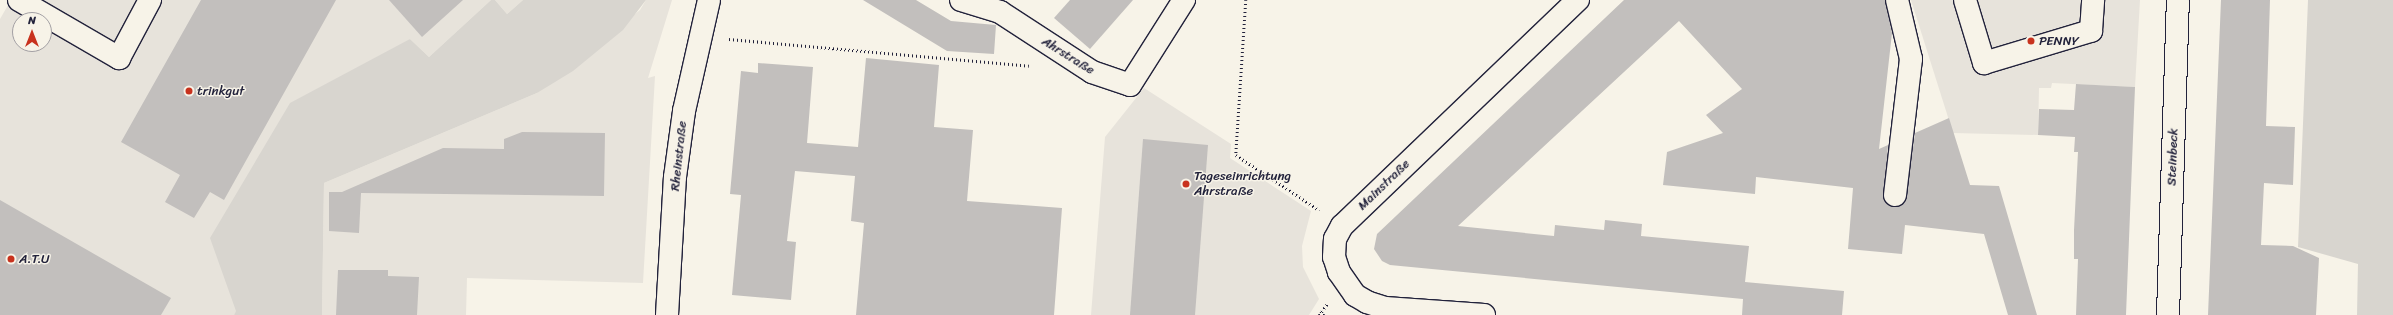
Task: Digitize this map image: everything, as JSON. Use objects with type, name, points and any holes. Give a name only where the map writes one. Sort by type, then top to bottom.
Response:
[{"type":"street","points":[[19,0],[119,58],[150,0]]},
{"type":"street","name":"Rheinstraße","points":[[667,315],[675,176],[684,111],[699,37],[709,0]]},
{"type":"street","name":"Ahrstraße","points":[[961,0],[1000,12],[1092,72],[1130,85],[1184,0]]},
{"type":"street","name":"Mainstraße","points":[[1484,315],[1384,308],[1355,296],[1339,272],[1334,257],[1335,239],[1342,226],[1578,0]]},
{"type":"street","points":[[1895,195],[1911,59],[1897,0]]},
{"type":"street","points":[[1965,0],[1984,63],[2091,31],[2093,0]]},
{"type":"street","name":"Steinbeck","points":[[2168,315],[2178,0]]},
{"type":"path","points":[[1246,0],[1236,155],[1342,226]]},
{"type":"path","points":[[699,37],[1036,68]]},
{"type":"path","points":[[1321,311],[1324,315]]},
{"type":"shaded area","points":[[11,0],[491,0],[429,57],[410,39],[234,315],[0,315],[0,19]]},
{"type":"shaded area","points":[[491,0],[495,0],[507,14],[523,0],[646,0],[623,30],[573,71],[537,93],[324,183],[322,315],[234,315],[236,311],[210,238],[290,103],[410,39],[429,57]]},
{"type":"shaded area","points":[[495,0],[523,0],[507,14]]},
{"type":"shaded area","points":[[646,0],[672,0],[648,78],[655,76],[643,283],[467,278],[466,315],[322,315],[324,183],[537,93],[640,10]]},
{"type":"shaded area","name":"PENNY","points":[[1911,0],[2140,0],[2135,87],[2052,83],[2051,88],[2039,88],[2038,135],[1953,133]]},
{"type":"shaded area","points":[[2308,0],[2393,0],[2393,315],[2357,315],[2358,264],[2298,247]]},
{"type":"shaded area","name":"Tageseinrichtung Ahrstraße","points":[[1144,88],[1231,144],[1230,158],[1311,211],[1302,246],[1303,267],[1319,299],[1309,315],[1091,315],[1105,137]]},
{"type":"building","points":[[201,0],[336,0],[224,200],[210,192],[194,218],[165,202],[180,175],[121,142]]},
{"type":"building","points":[[389,0],[463,0],[422,37]]},
{"type":"building","points":[[863,0],[916,0],[951,21],[996,25],[994,54],[947,51]]},
{"type":"building","points":[[1070,0],[1133,0],[1090,49],[1054,18]]},
{"type":"building","points":[[1624,0],[1885,0],[1892,33],[1879,149],[1888,145],[1884,200],[1893,207],[1905,203],[1915,133],[1949,118],[1970,185],[1999,186],[2037,315],[2008,315],[1984,234],[1905,225],[1902,254],[1848,249],[1853,188],[1756,177],[1755,194],[1663,185],[1667,152],[1723,133],[1706,115],[1742,89],[1679,21],[1458,226],[1554,236],[1555,225],[1604,230],[1605,220],[1642,224],[1641,236],[1749,246],[1745,282],[1844,291],[1842,315],[1742,315],[1743,299],[1390,265],[1382,261],[1374,249],[1377,234]]},
{"type":"building","points":[[2221,0],[2270,0],[2266,126],[2295,127],[2293,185],[2264,183],[2261,245],[2293,246],[2319,258],[2316,315],[2208,315]]},
{"type":"building","points":[[866,58],[939,65],[934,127],[973,130],[967,201],[1062,208],[1054,315],[856,315],[864,223],[851,221],[855,176],[795,171],[787,241],[796,242],[791,300],[732,295],[741,195],[730,194],[741,71],[758,73],[758,63],[813,67],[807,143],[858,147]]},
{"type":"building","points":[[2076,84],[2135,87],[2126,315],[2076,315],[2078,259],[2074,259],[2074,230],[2078,152],[2074,152],[2075,137],[2038,135],[2039,109],[2074,110]]},
{"type":"building","points":[[522,132],[605,133],[604,196],[361,193],[359,233],[329,231],[329,192],[342,192],[443,148],[504,149],[504,139]]},
{"type":"building","points":[[1143,139],[1208,145],[1195,315],[1130,315]]},
{"type":"building","points":[[0,200],[171,298],[161,315],[0,315]]},
{"type":"building","points":[[338,270],[388,270],[388,276],[419,277],[417,315],[336,315]]},
{"type":"place","name":"PENNY","points":[[2031,41]]},
{"type":"place","name":"trinkgut","points":[[189,91]]},
{"type":"place","name":"Tageseinrichtung Ahrstraße","points":[[1186,184]]},
{"type":"place","name":"A.T.U","points":[[11,259]]}]
